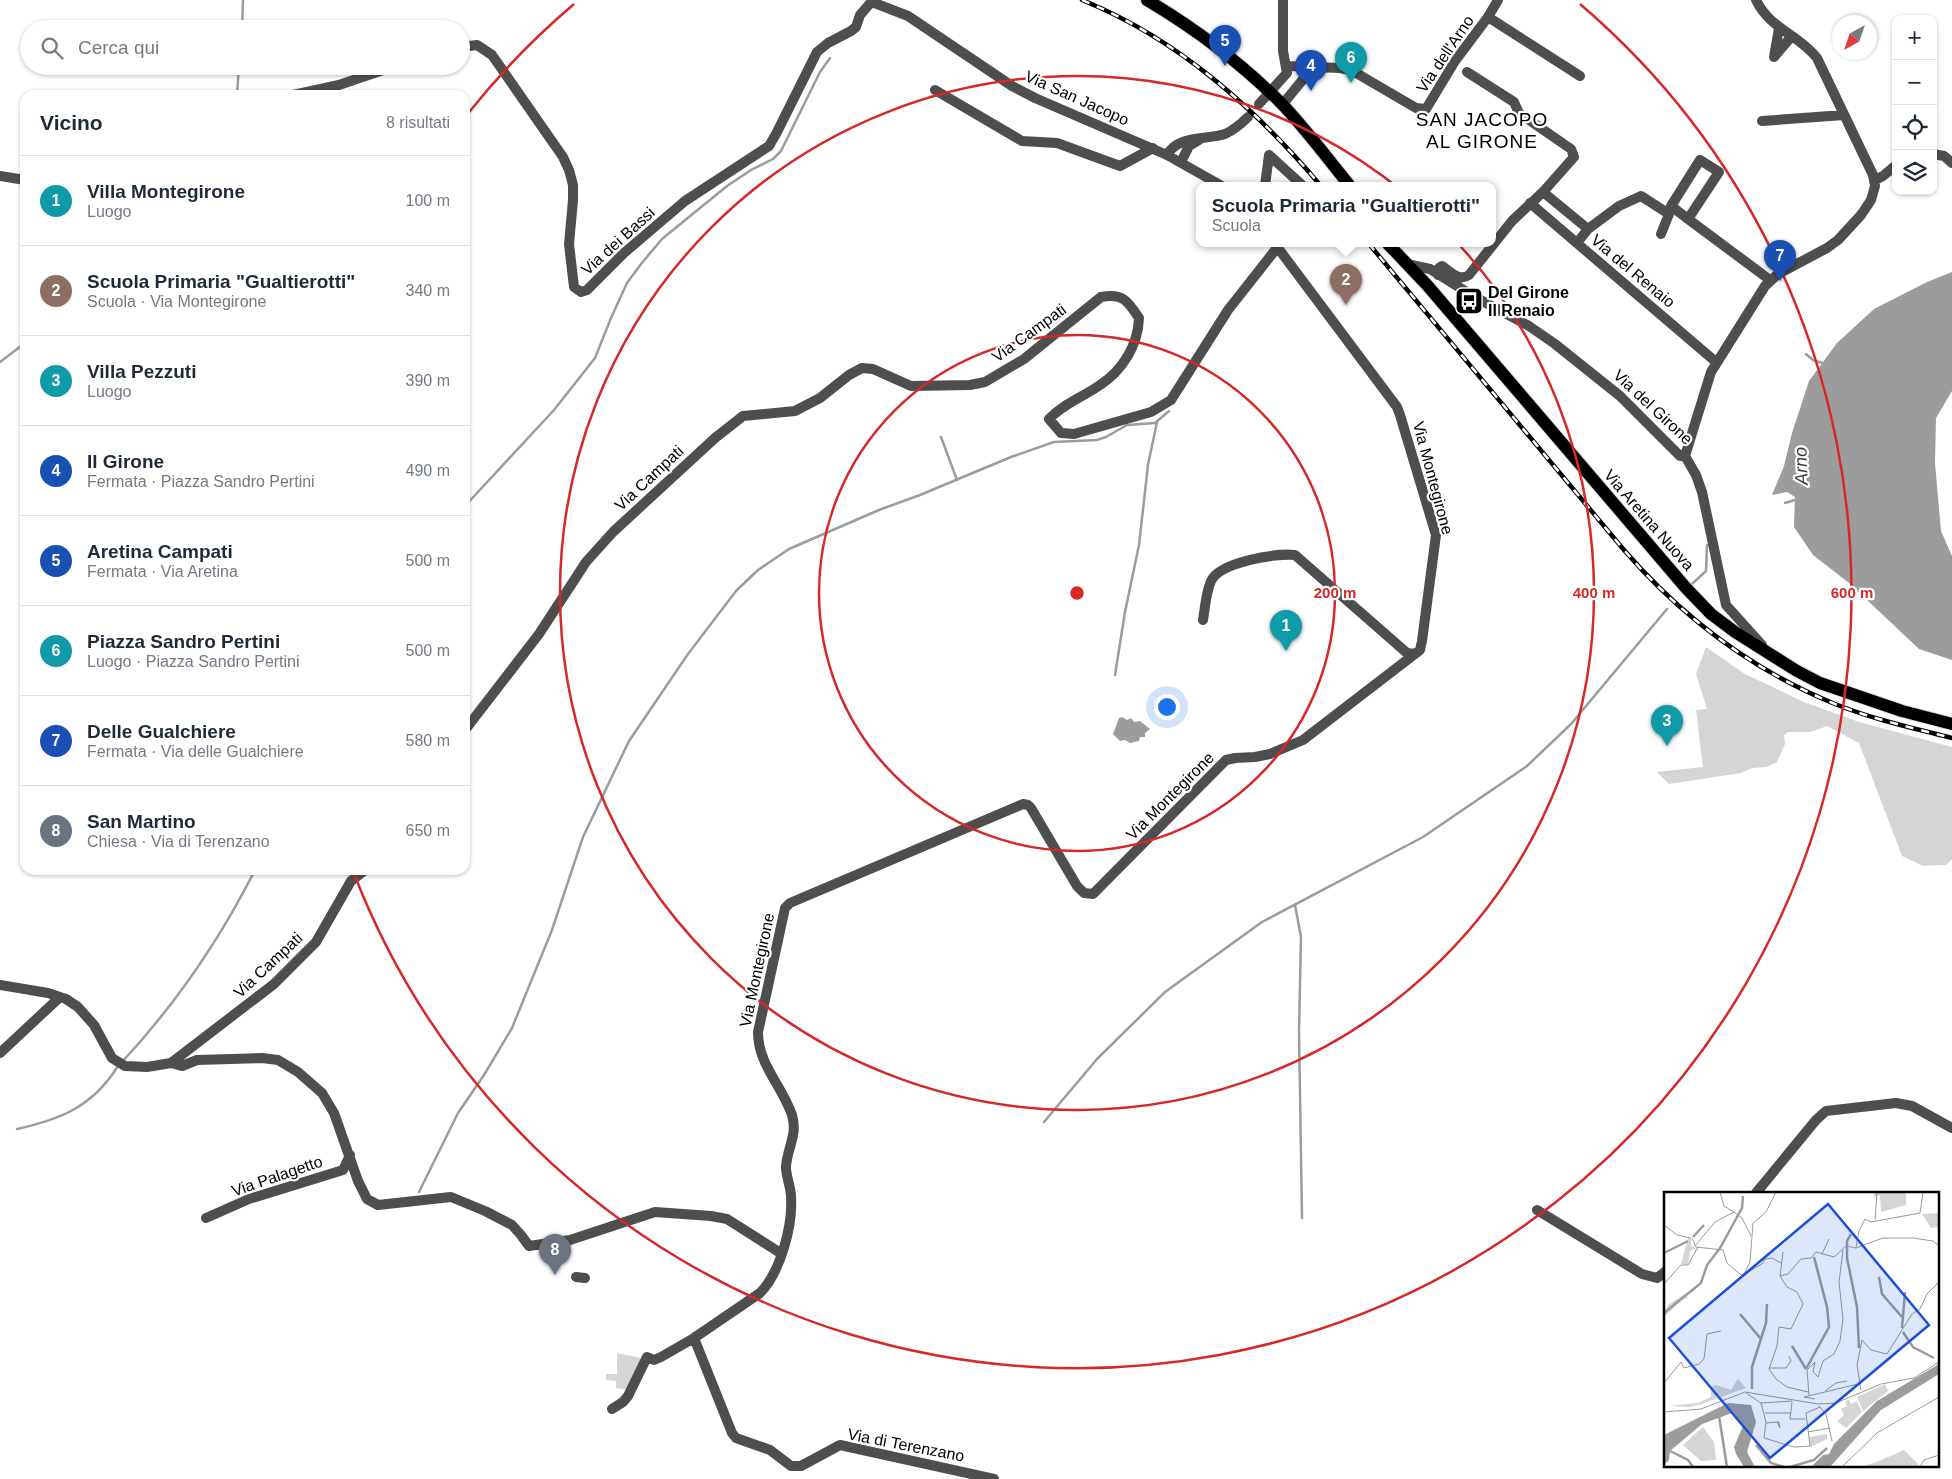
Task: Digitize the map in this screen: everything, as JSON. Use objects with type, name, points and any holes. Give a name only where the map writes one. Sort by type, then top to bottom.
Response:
[{"type":"main road","points":[[1147,0],[1224,52],[1270,93],[1347,182]]},
{"type":"main road","name":"Via Aretina Nuova","points":[[1391,247],[1427,286],[1686,588],[1717,618],[1773,656],[1820,683],[1902,711],[1952,724]]},
{"type":"street","points":[[1259,104],[1286,75],[1283,0]]},
{"type":"street","name":"Via dell'Arno","points":[[1314,66],[1351,70],[1416,108],[1426,109],[1455,61],[1488,17],[1498,0]]},
{"type":"street","points":[[1685,456],[1698,417],[1706,384],[1716,362],[1770,280],[1836,242],[1864,210],[1874,192],[1875,180],[1817,58],[1810,50],[1764,15],[1756,0]]},
{"type":"street","name":"Via dei Bassi","points":[[470,46],[477,45],[492,55],[563,157],[573,185],[574,200],[569,244],[574,287],[581,292],[587,290],[624,253],[685,201],[769,146],[817,52],[828,43],[856,27],[860,15],[872,1]]},
{"type":"street","name":"Via San Jacopo","points":[[872,1],[908,16],[1012,86],[1035,98],[1166,154],[1215,182]]},
{"type":"street","name":"Via dell'Arno","points":[[1488,17],[1580,76]]},
{"type":"street","points":[[1779,28],[1774,57],[1791,37]]},
{"type":"street","points":[[1282,105],[1314,66],[1285,61]]},
{"type":"street","points":[[1467,72],[1514,102],[1519,113],[1571,149],[1574,157],[1543,192],[1512,221],[1496,240]]},
{"type":"street","points":[[316,90],[339,85],[368,75]]},
{"type":"street","points":[[935,90],[1022,141],[1057,143],[1120,166],[1153,148]]},
{"type":"street","points":[[1762,121],[1844,115]]},
{"type":"street","points":[[1166,154],[1178,143],[1230,132],[1248,117]]},
{"type":"street","points":[[1181,162],[1189,146],[1200,139]]},
{"type":"street","points":[[1266,182],[1269,155],[1299,182]]},
{"type":"street","points":[[1937,155],[1944,156],[1952,162]]},
{"type":"street","points":[[1688,219],[1719,172],[1700,160],[1671,206],[1688,219],[1770,280]]},
{"type":"street","points":[[1875,180],[1892,169]]},
{"type":"street","points":[[0,176],[20,179]]},
{"type":"street","points":[[1543,192],[1588,229]]},
{"type":"street","points":[[1577,243],[1588,229],[1619,206],[1641,196],[1670,214],[1661,234]]},
{"type":"street","name":"Via del Renaio","points":[[1530,203],[1716,362]]},
{"type":"street","name":"Via Campati","points":[[470,724],[539,634],[586,562],[613,532],[715,438],[742,416],[795,411],[820,398],[849,375],[862,368],[873,369],[911,386],[985,382],[1024,359],[1101,298],[1114,295],[1123,298],[1139,318],[1135,340],[1126,360],[1101,385],[1063,407],[1049,420],[1061,433],[1074,434],[1151,412],[1171,400],[1228,310],[1278,247]]},
{"type":"street","name":"Via Montegirone","points":[[782,1254],[792,1197],[786,1168],[795,1129],[788,1106],[762,1058],[758,1046],[758,1032],[782,913],[790,903],[1023,804],[1028,804],[1031,808],[1077,886],[1084,893],[1093,894],[1226,760],[1270,754],[1303,740],[1420,650],[1436,535],[1400,415],[1397,407],[1280,247]]},
{"type":"street","points":[[1427,286],[1438,275],[1439,268],[1442,266],[1460,278],[1466,277],[1491,247]]},
{"type":"street","name":"Via del Girone","points":[[1407,264],[1424,267],[1529,326],[1614,390],[1666,444],[1680,456],[1685,456],[1696,475],[1702,492],[1726,605],[1773,656]]},
{"type":"street","points":[[1203,620],[1211,580],[1217,573],[1266,556],[1295,555],[1407,653],[1415,654]]},
{"type":"street","name":"Via Campati","points":[[171,1064],[274,984],[316,942],[351,881],[358,875]]},
{"type":"street","points":[[0,985],[48,993],[78,1007],[94,1025],[112,1058],[125,1066],[147,1067],[171,1064],[182,1066],[197,1060],[262,1058],[278,1060],[298,1072],[322,1093],[334,1113],[350,1154],[356,1177],[367,1199],[378,1205],[450,1197],[485,1211],[526,1233]]},
{"type":"street","points":[[0,1053],[60,997]]},
{"type":"street","points":[[1757,1192],[1816,1120],[1826,1111],[1896,1103],[1912,1106],[1952,1128]]},
{"type":"street","name":"Via Palagetto","points":[[206,1218],[250,1199],[342,1170],[350,1154]]},
{"type":"street","points":[[342,1170],[356,1177]]},
{"type":"street","points":[[1538,1210],[1642,1274],[1657,1278],[1664,1273]]},
{"type":"street","points":[[512,1225],[529,1246],[570,1240],[655,1212],[712,1216],[727,1220],[782,1254],[768,1285],[760,1293],[694,1338],[654,1360],[647,1358],[628,1396],[623,1402],[612,1409]]},
{"type":"street","name":"Via di Terenzano","points":[[694,1338],[732,1433],[736,1438],[770,1450],[791,1466],[801,1466],[840,1446],[994,1479]]},
{"type":"shaded area","points":[[1706,647],[1745,674],[1804,702],[1859,722],[1952,747],[1952,859],[1946,865],[1923,866],[1902,856],[1859,743],[1827,726],[1811,732],[1788,732],[1784,735],[1785,744],[1777,762],[1767,767],[1752,768],[1741,773],[1669,784],[1657,772],[1703,767],[1696,710],[1707,709],[1696,674]]},
{"type":"shaded area","points":[[617,1353],[641,1358],[627,1390],[616,1388],[616,1381],[606,1380],[606,1374],[617,1374]]},
{"type":"water","name":"Arno","points":[[1952,272],[1952,391],[1936,418],[1935,463],[1941,531],[1952,556],[1952,660],[1919,649],[1849,583],[1813,555],[1794,527],[1795,497],[1787,492],[1772,495],[1784,466],[1792,433],[1809,381],[1837,343],[1874,309],[1927,282]]},
{"type":"water","points":[[1122,717],[1127,720],[1131,718],[1134,722],[1140,721],[1150,729],[1145,733],[1145,737],[1140,737],[1139,741],[1130,743],[1125,740],[1120,741],[1113,734],[1119,718]]},
{"type":"waterway","points":[[242,20],[243,0]]},
{"type":"waterway","points":[[470,501],[554,410],[595,358],[627,283],[662,239],[727,186],[751,170],[773,159],[781,151],[820,72],[830,58]]},
{"type":"waterway","points":[[237,90],[238,75]]},
{"type":"waterway","points":[[0,362],[20,347]]},
{"type":"waterway","points":[[1806,354],[1813,360],[1825,364]]},
{"type":"waterway","points":[[419,1192],[458,1113],[484,1075],[512,1028],[552,930],[583,837],[629,741],[688,654],[736,591],[758,570],[789,549],[879,510],[1011,457],[1054,442],[1097,440],[1127,425],[1155,423],[1169,411]]},
{"type":"waterway","points":[[1115,675],[1125,612],[1139,545],[1148,465],[1157,422]]},
{"type":"waterway","points":[[941,437],[957,480]]},
{"type":"waterway","points":[[1785,503],[1798,499]]},
{"type":"waterway","points":[[1692,584],[1706,571],[1707,545]]},
{"type":"waterway","points":[[1044,1122],[1097,1059],[1165,992],[1262,922],[1423,837],[1527,766],[1571,724],[1667,609]]},
{"type":"waterway","points":[[122,1062],[160,1018],[195,971],[227,921],[252,875]]},
{"type":"waterway","points":[[1295,905],[1301,937],[1299,1031],[1302,1218]]},
{"type":"waterway","points":[[17,1129],[48,1121],[75,1109],[98,1091],[118,1066]]},
{"type":"railway","points":[[1082,0],[1117,16],[1151,35],[1213,78],[1242,103],[1296,157],[1318,182]]},
{"type":"railway","points":[[1372,247],[1624,550],[1670,598],[1694,619],[1747,658],[1804,690],[1863,714],[1952,738]]},
{"type":"place","name":"Aretina Campati","points":[[1225,66]]},
{"type":"place","name":"Piazza Sandro Pertini","points":[[1351,83]]},
{"type":"place","name":"Il Girone","points":[[1311,91]]},
{"type":"place","name":"Delle Gualchiere","points":[[1780,281]]},
{"type":"place","name":"Del Girone Il Renaio","points":[[1469,301]]},
{"type":"place","name":"Scuola Primaria \"Gualtierotti\"","points":[[1346,305]]},
{"type":"place","name":"Villa Montegirone","points":[[1286,651]]},
{"type":"place","name":"Villa Pezzuti","points":[[1667,746]]},
{"type":"place","name":"San Martino","points":[[555,1275]]},
{"type":"district","name":"SAN JACOPO AL GIRONE","points":[[1482,130]]}]
